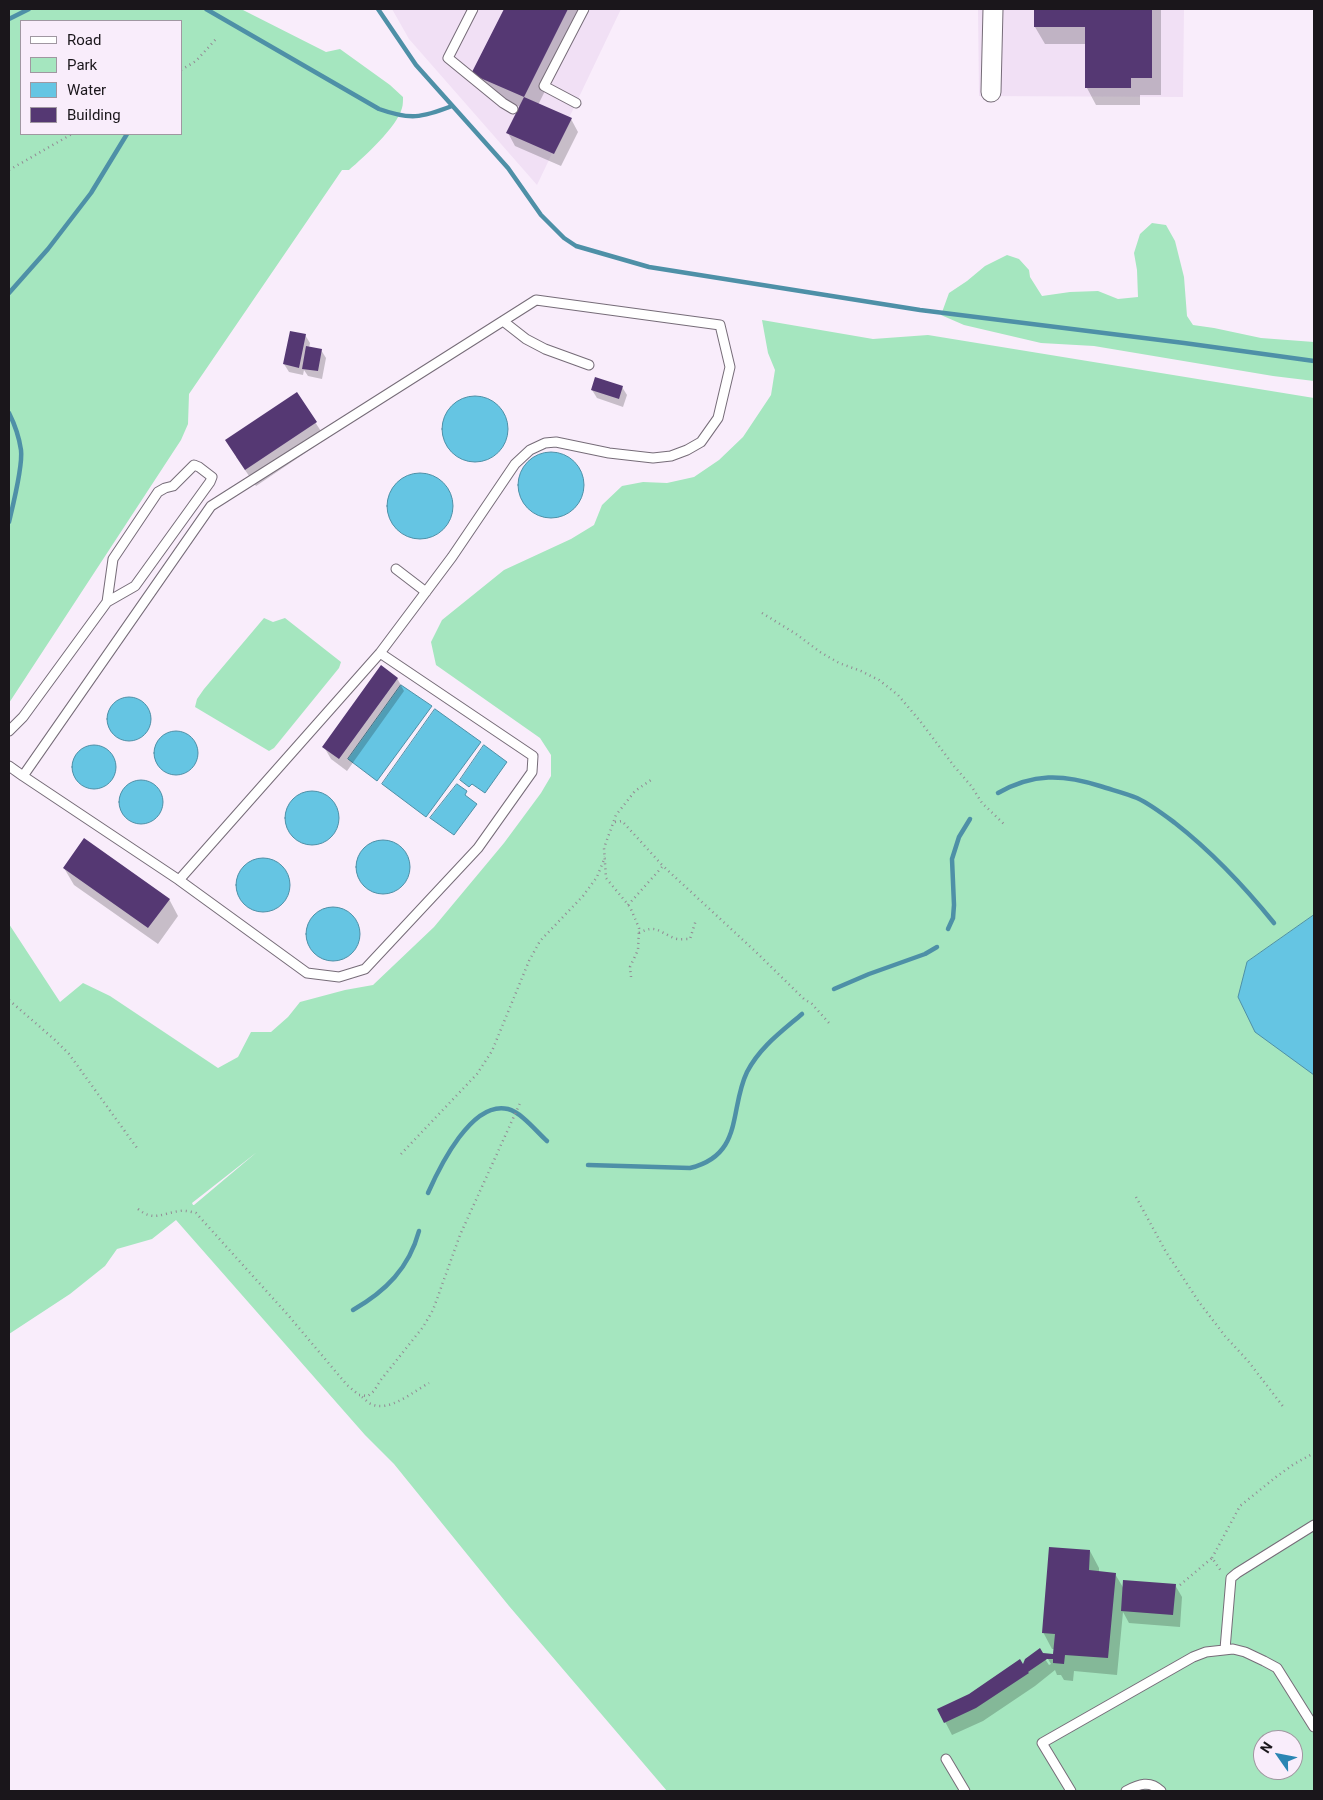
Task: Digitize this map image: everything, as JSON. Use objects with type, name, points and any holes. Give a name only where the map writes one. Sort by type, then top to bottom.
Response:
[{"type":"street","points":[[991,92],[993,9]]},
{"type":"lane","points":[[473,9],[448,58],[513,109]]},
{"type":"lane","points":[[576,103],[544,86],[584,9]]},
{"type":"lane","points":[[23,776],[211,506],[536,300],[720,325],[730,367],[718,418],[701,442],[687,450],[670,456],[653,458],[632,457],[556,442],[544,443],[530,450],[515,464],[452,557],[380,653],[179,880]]},
{"type":"lane","points":[[503,321],[526,339],[545,349],[590,365]]},
{"type":"lane","points":[[9,731],[24,717],[107,602],[135,586],[212,477],[194,465],[173,486],[158,492],[113,559],[107,602]]},
{"type":"lane","points":[[396,569],[426,592]]},
{"type":"lane","points":[[9,766],[179,880],[307,973],[339,978],[365,969],[478,848],[532,772],[533,756],[380,653]]},
{"type":"lane","points":[[1225,1649],[1231,1578],[1314,1525]]},
{"type":"lane","points":[[1071,1791],[1042,1744],[1193,1656],[1206,1652],[1234,1649],[1245,1652],[1277,1668],[1314,1727]]},
{"type":"lane","points":[[946,1758],[965,1791]]},
{"type":"lane","points":[[1126,1791],[1146,1783],[1155,1786],[1161,1791]]},
{"type":"path","points":[[182,69],[196,61],[216,39]]},
{"type":"path","points":[[9,170],[70,135]]},
{"type":"path","points":[[762,613],[796,634],[820,652],[839,663],[879,680],[898,695],[972,787],[982,803],[1005,825]]},
{"type":"path","points":[[631,977],[630,967],[638,950],[639,928],[628,905],[606,878],[604,848],[616,815],[635,791],[651,780]]},
{"type":"path","points":[[614,822],[622,821],[663,866],[743,939],[804,999],[812,1004],[829,1023]]},
{"type":"path","points":[[401,1154],[477,1074],[485,1063],[492,1052],[529,961],[540,941],[583,896],[597,877],[605,857]]},
{"type":"path","points":[[628,905],[663,866]]},
{"type":"path","points":[[639,933],[648,928],[662,930],[675,939],[690,939],[696,920]]},
{"type":"path","points":[[9,1000],[69,1054],[138,1148]]},
{"type":"path","points":[[358,1395],[368,1396],[374,1391],[423,1327],[433,1310],[460,1235],[521,1101]]},
{"type":"path","points":[[1136,1197],[1166,1252],[1199,1302],[1225,1336],[1248,1361],[1284,1409]]},
{"type":"path","points":[[138,1208],[153,1217],[183,1210],[196,1213],[348,1385],[372,1405],[394,1405],[429,1383]]},
{"type":"path","points":[[1180,1585],[1212,1558],[1240,1506],[1276,1477],[1314,1453]]},
{"type":"path","points":[[1212,1558],[1231,1584]]},
{"type":"shaded area","points":[[392,9],[621,9],[537,185],[409,39]]},
{"type":"shaded area","points":[[978,9],[1184,9],[1183,97],[979,96]]},
{"type":"green space","points":[[9,9],[241,9],[326,52],[340,49],[390,85],[403,97],[399,116],[394,124],[363,158],[349,170],[342,170],[189,394],[188,424],[181,440],[9,703]]},
{"type":"green space","points":[[1152,223],[1166,225],[1175,241],[1184,277],[1187,316],[1193,325],[1261,338],[1314,342],[1314,381],[1273,376],[1094,346],[1041,343],[964,325],[941,315],[949,293],[985,266],[1007,255],[1019,259],[1029,270],[1030,277],[1042,296],[1098,291],[1118,299],[1138,297],[1134,253],[1140,234]]},
{"type":"green space","points":[[762,320],[873,339],[928,335],[1314,398],[1314,1791],[667,1791],[509,1606],[394,1464],[365,1435],[176,1220],[152,1239],[117,1249],[105,1266],[70,1294],[9,1334],[9,924],[60,1002],[83,983],[110,996],[218,1068],[238,1057],[251,1032],[271,1032],[288,1017],[300,1002],[373,985],[434,927],[504,843],[541,793],[551,776],[551,755],[540,738],[436,665],[431,642],[442,620],[504,570],[571,539],[594,525],[602,505],[622,486],[643,482],[667,483],[694,477],[719,460],[743,437],[771,395],[775,370],[768,353]],"holes":[[[257,1152],[194,1205],[192,1203]]]},
{"type":"green space","points":[[264,618],[273,622],[285,618],[341,662],[339,668],[274,748],[269,751],[195,707],[197,699],[204,689]]},
{"type":"water","points":[[475,396],[488,399],[498,406],[505,416],[508,429],[505,442],[498,452],[488,459],[475,462],[462,459],[452,452],[445,442],[442,429],[445,416],[452,406],[462,399]]},
{"type":"water","points":[[551,452],[564,455],[574,462],[581,472],[584,485],[581,498],[574,508],[564,515],[551,518],[538,515],[528,508],[521,498],[518,485],[521,472],[528,462],[538,455]]},
{"type":"water","points":[[420,473],[433,476],[443,483],[450,493],[453,506],[450,519],[443,529],[433,536],[420,539],[407,536],[397,529],[390,519],[387,506],[390,493],[397,483],[407,476]]},
{"type":"water","points":[[401,685],[432,706],[377,781],[348,759]]},
{"type":"water","points":[[133,697],[145,703],[150,710],[150,728],[145,735],[138,740],[125,741],[113,735],[108,728],[107,715],[113,703],[120,698]]},
{"type":"water","points":[[435,709],[481,742],[426,817],[382,784]]},
{"type":"water","points":[[180,731],[192,737],[197,744],[197,762],[192,769],[185,774],[172,775],[160,769],[155,762],[154,749],[160,737],[167,732]]},
{"type":"water","points":[[98,745],[110,751],[115,758],[115,776],[110,783],[103,788],[90,789],[78,783],[73,776],[72,763],[78,751],[85,746]]},
{"type":"water","points":[[484,745],[507,762],[485,793],[472,784],[469,787],[460,780]]},
{"type":"water","points":[[145,780],[157,786],[162,794],[162,810],[157,818],[149,823],[137,824],[125,818],[120,810],[119,798],[125,786],[133,781]]},
{"type":"water","points":[[457,784],[467,791],[465,795],[477,804],[454,835],[430,818]]},
{"type":"water","points":[[307,791],[317,791],[327,795],[335,803],[339,818],[335,833],[327,841],[317,845],[307,845],[297,841],[289,833],[285,823],[285,813],[289,803],[297,795]]},
{"type":"water","points":[[378,840],[388,840],[398,844],[406,852],[410,867],[406,882],[398,890],[388,894],[378,894],[368,890],[360,882],[356,872],[356,862],[360,852],[368,844]]},
{"type":"water","points":[[258,858],[268,858],[278,862],[286,870],[290,885],[286,900],[278,908],[268,912],[258,912],[248,908],[240,900],[236,890],[236,880],[240,870],[248,862]]},
{"type":"water","points":[[328,907],[338,907],[348,911],[356,919],[360,934],[356,949],[348,957],[338,961],[328,961],[318,957],[310,949],[306,939],[306,929],[310,919],[318,911]]},
{"type":"water","points":[[1314,915],[1314,1075],[1255,1032],[1238,997],[1247,962]]},
{"type":"building","points":[[504,9],[568,9],[524,97],[471,74]]},
{"type":"building","points":[[1034,9],[1152,9],[1152,78],[1131,78],[1131,88],[1085,88],[1085,27],[1034,27]]},
{"type":"building","points":[[524,97],[572,118],[554,154],[506,133]]},
{"type":"building","points":[[290,331],[306,334],[299,368],[283,364]]},
{"type":"building","points":[[306,346],[322,349],[318,371],[302,369]]},
{"type":"building","points":[[595,377],[623,386],[619,399],[591,390]]},
{"type":"building","points":[[297,392],[317,422],[245,470],[225,440]]},
{"type":"building","points":[[381,665],[398,678],[339,759],[322,747]]},
{"type":"building","points":[[84,838],[170,899],[148,928],[63,868]]},
{"type":"building","points":[[1049,1547],[1090,1550],[1089,1570],[1116,1573],[1108,1658],[1065,1655],[1064,1664],[1053,1663],[1053,1659],[1047,1659],[976,1708],[944,1723],[937,1709],[969,1694],[1020,1659],[1023,1664],[1025,1659],[1040,1648],[1043,1653],[1053,1654],[1055,1634],[1042,1633]]},
{"type":"building","points":[[1123,1580],[1176,1584],[1173,1615],[1121,1611]]},
{"type":"waterway","points":[[9,19],[29,9]]},
{"type":"waterway","points":[[206,9],[379,109],[399,115],[416,116],[452,106]]},
{"type":"waterway","points":[[378,9],[416,65],[508,168],[541,215],[564,238],[576,246],[649,267],[920,310],[1314,361]]},
{"type":"waterway","points":[[9,293],[48,249],[91,193],[126,135]]},
{"type":"waterway","points":[[9,413],[18,435],[21,450],[21,466],[9,522]]},
{"type":"waterway","points":[[998,793],[1011,786],[1036,779],[1061,778],[1086,782],[1137,798],[1152,806],[1189,834],[1239,883],[1274,923]]},
{"type":"waterway","points":[[948,929],[953,918],[954,905],[952,859],[959,837],[970,819]]},
{"type":"waterway","points":[[834,989],[925,954],[937,947]]},
{"type":"waterway","points":[[588,1165],[690,1168],[707,1162],[719,1153],[727,1142],[742,1086],[752,1063],[772,1040],[802,1014]]},
{"type":"waterway","points":[[428,1193],[459,1137],[482,1115],[495,1109],[508,1109],[518,1114],[547,1141]]},
{"type":"waterway","points":[[353,1310],[376,1295],[395,1277],[409,1256],[419,1231]]}]
